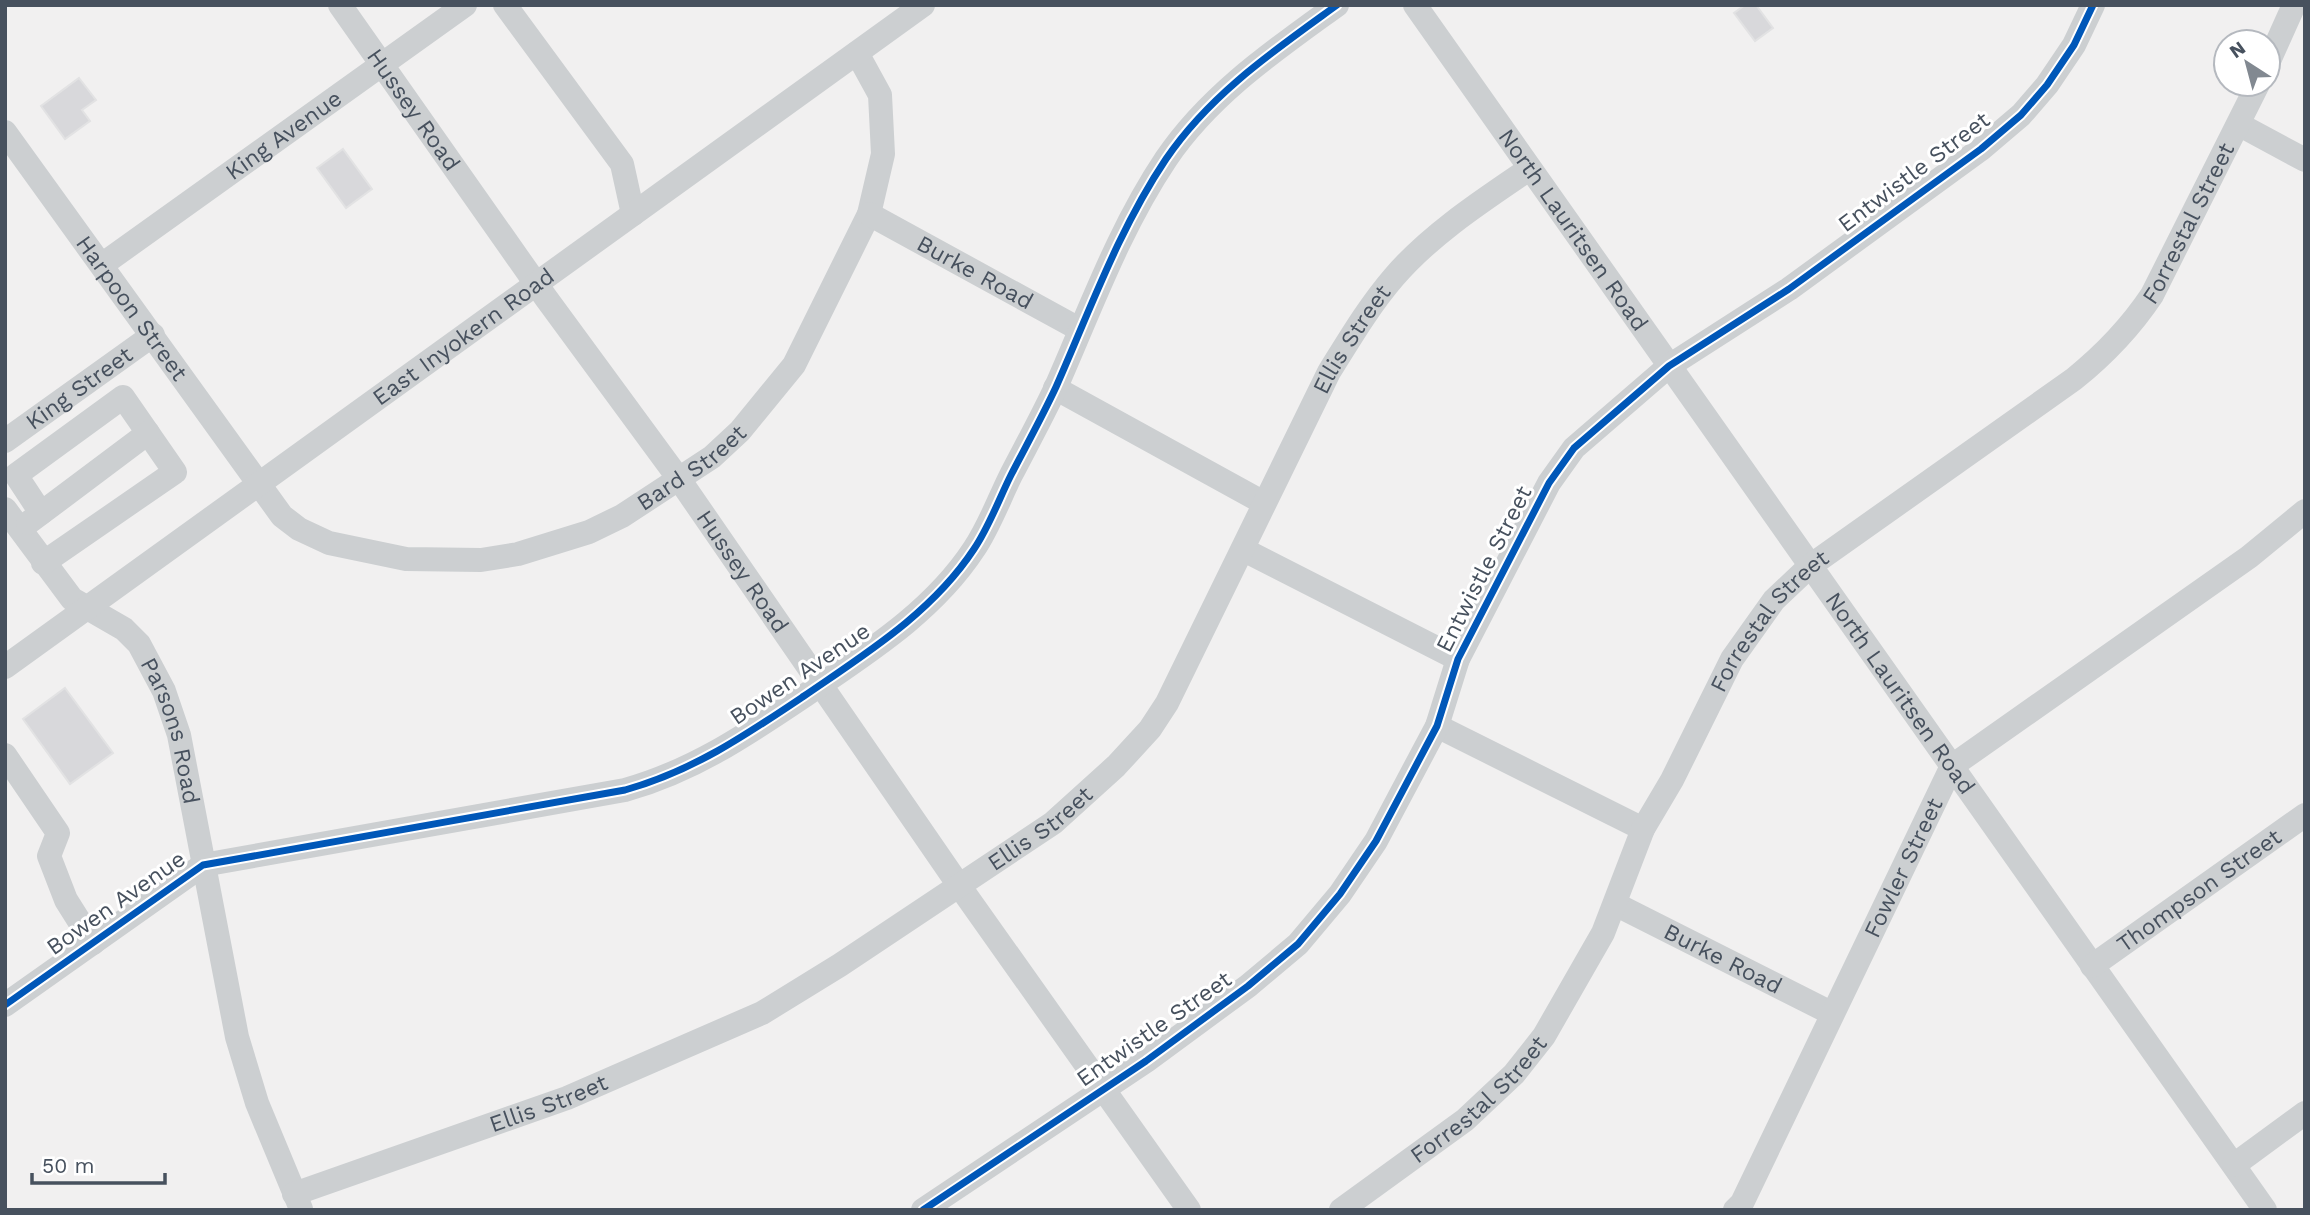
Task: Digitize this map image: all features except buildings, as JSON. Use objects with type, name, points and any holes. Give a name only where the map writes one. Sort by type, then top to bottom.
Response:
[{"type":"street","name":"Hussey Road","points":[[340,5],[680,479],[958,884],[1189,1210]]},
{"type":"street","name":"King Avenue","points":[[103,264],[465,5]]},
{"type":"street","points":[[505,5],[622,164],[633,214]]},
{"type":"street","name":"East Inyokern Road","points":[[5,667],[923,5]]},
{"type":"street","name":"Bowen Avenue","points":[[5,1005],[203,865],[625,790],[662,779],[701,762],[742,738],[883,642],[915,615],[974,548],[1055,388],[1079,329],[1133,214],[1167,158],[1195,122],[1245,73],[1338,5]]},
{"type":"street","name":"North Lauritsen Road","points":[[1415,5],[2265,1210]]},
{"type":"street","name":"Entwistle Street","points":[[923,1210],[1103,1090],[1248,986],[1298,944],[1340,894],[1376,841],[1437,726],[1458,659],[1549,483],[1574,448],[1669,366],[1788,289],[1982,149],[2021,115],[2047,85],[2074,44],[2093,5]]},
{"type":"street","points":[[2282,32],[2294,5]]},
{"type":"street","name":"Bard Street","points":[[259,482],[282,516],[299,529],[328,543],[406,559],[443,561],[518,554],[554,545],[622,516],[712,457],[740,431],[793,365],[869,214],[883,154],[880,95],[857,53]]},
{"type":"street","name":"Forrestal Street","points":[[1341,1210],[1465,1120],[1514,1074],[1544,1036],[1603,933],[1643,829],[1672,780],[1732,659],[1774,600],[1810,566],[2102,356],[2137,318],[2152,295],[2252,98]]},
{"type":"street","points":[[2240,125],[2305,160]]},
{"type":"street","name":"Harpoon Street","points":[[5,132],[259,482]]},
{"type":"street","name":"Ellis Street","points":[[298,1202],[567,1098],[762,1013],[840,965],[1053,823],[1116,766],[1150,729],[1167,703],[1329,372],[1361,321],[1394,277],[1477,205],[1529,169]]},
{"type":"street","name":"Burke Road","points":[[869,214],[1079,329]]},
{"type":"street","name":"King Street","points":[[5,441],[153,335]]},
{"type":"street","points":[[1055,388],[1264,503]]},
{"type":"street","points":[[41,513],[16,475],[123,397],[176,472],[43,563]]},
{"type":"street","points":[[20,530],[148,433]]},
{"type":"street","name":"Parsons Road","points":[[5,509],[61,588],[87,609],[124,629],[139,644],[164,691],[179,735],[237,1037],[257,1103],[298,1202]]},
{"type":"street","name":"Fowler Street","points":[[1742,1208],[1831,1013],[1952,766],[2249,557],[2305,511]]},
{"type":"street","points":[[1244,550],[1458,659]]},
{"type":"street","points":[[1437,726],[1643,829]]},
{"type":"street","points":[[5,755],[58,833],[50,856],[66,900],[93,943]]},
{"type":"street","name":"Thompson Street","points":[[2092,966],[2305,815]]},
{"type":"street","name":"Burke Road","points":[[1615,904],[1831,1013]]},
{"type":"street","points":[[2234,1165],[2305,1113]]},
{"type":"cycle path","points":[[5,1005],[203,865],[625,790],[650,782],[674,773],[740,738],[874,648],[918,613],[938,593],[957,572],[979,540],[1056,387],[1093,299],[1134,213],[1166,159],[1203,114],[1245,74],[1337,5]]},
{"type":"cycle path","points":[[923,1210],[1146,1061],[1248,986],[1298,944],[1340,894],[1376,841],[1437,726],[1458,659],[1549,483],[1574,448],[1669,366],[1789,289],[1981,149],[2021,115],[2047,85],[2074,45],[2093,5]]}]
